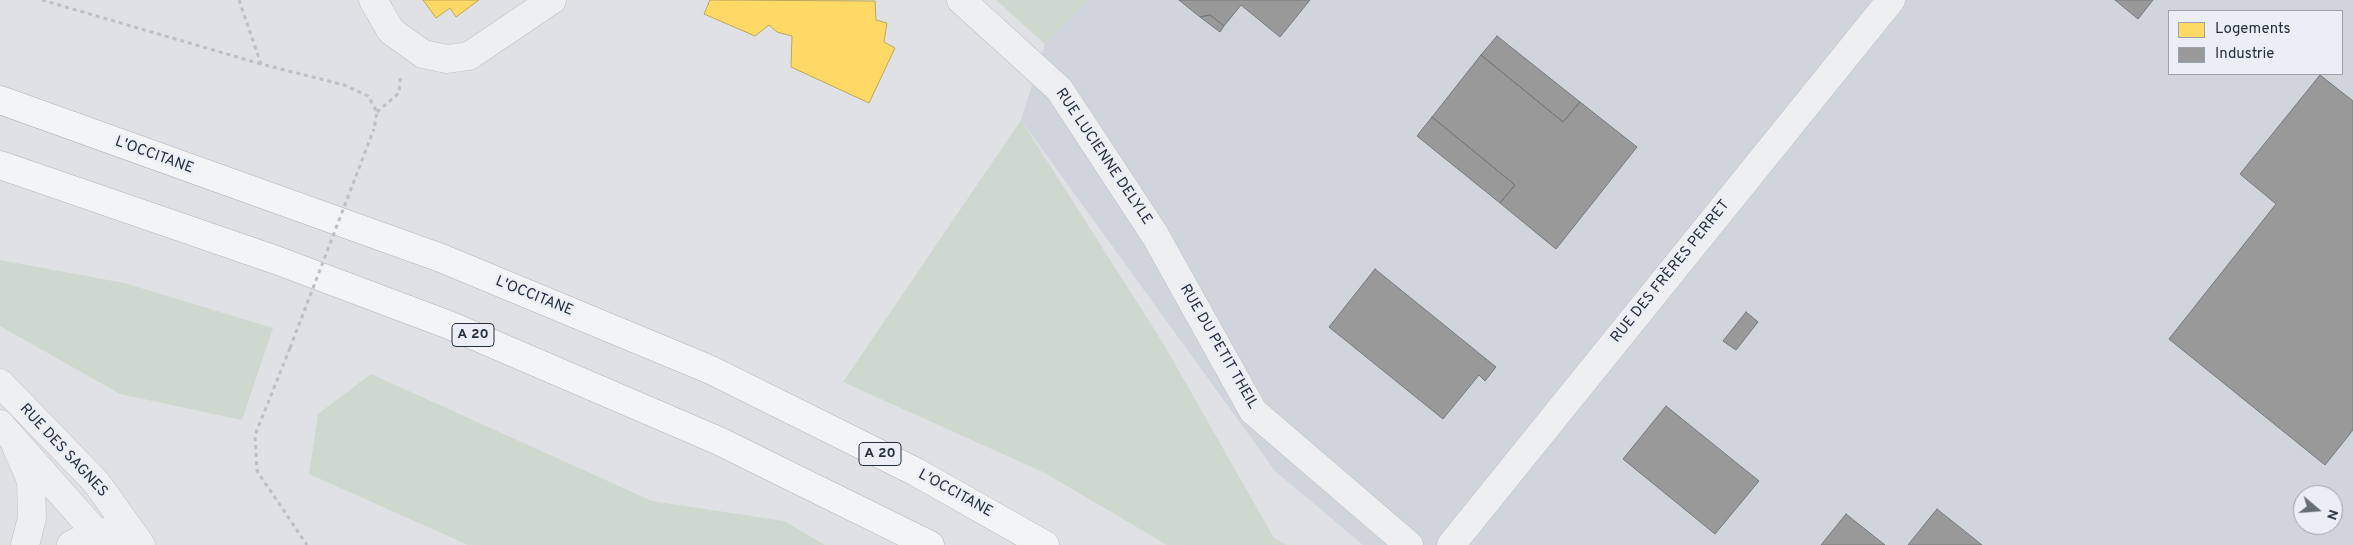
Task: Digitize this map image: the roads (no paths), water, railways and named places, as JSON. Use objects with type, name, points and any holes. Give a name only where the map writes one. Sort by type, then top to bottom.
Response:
[{"type":"highway","name":"L'OCCITANE","points":[[0,100],[441,258],[712,370],[916,472],[1045,545]]},
{"type":"highway","name":"A 20","points":[[0,165],[276,260],[449,325],[720,441],[930,545]]},
{"type":"street","points":[[373,0],[391,31],[423,54],[447,59],[469,56],[552,0]]},
{"type":"street","name":"RUE LUCIENNE DELYLE","points":[[961,0],[1059,90],[1155,235]]},
{"type":"street","name":"RUE DES FRÈRES PERRET","points":[[1451,545],[1891,0]]},
{"type":"street","name":"RUE DU PETIT THEIL","points":[[1155,235],[1253,411],[1409,545]]},
{"type":"street","name":"RUE DES SAGNES","points":[[0,384],[96,482],[134,541]]},
{"type":"street","points":[[6,430],[31,480],[32,518],[25,545]]},
{"type":"street","name":"RUE DES SAGNES","points":[[6,430],[101,538]]},
{"type":"street","points":[[71,545],[101,538],[134,541]]}]
